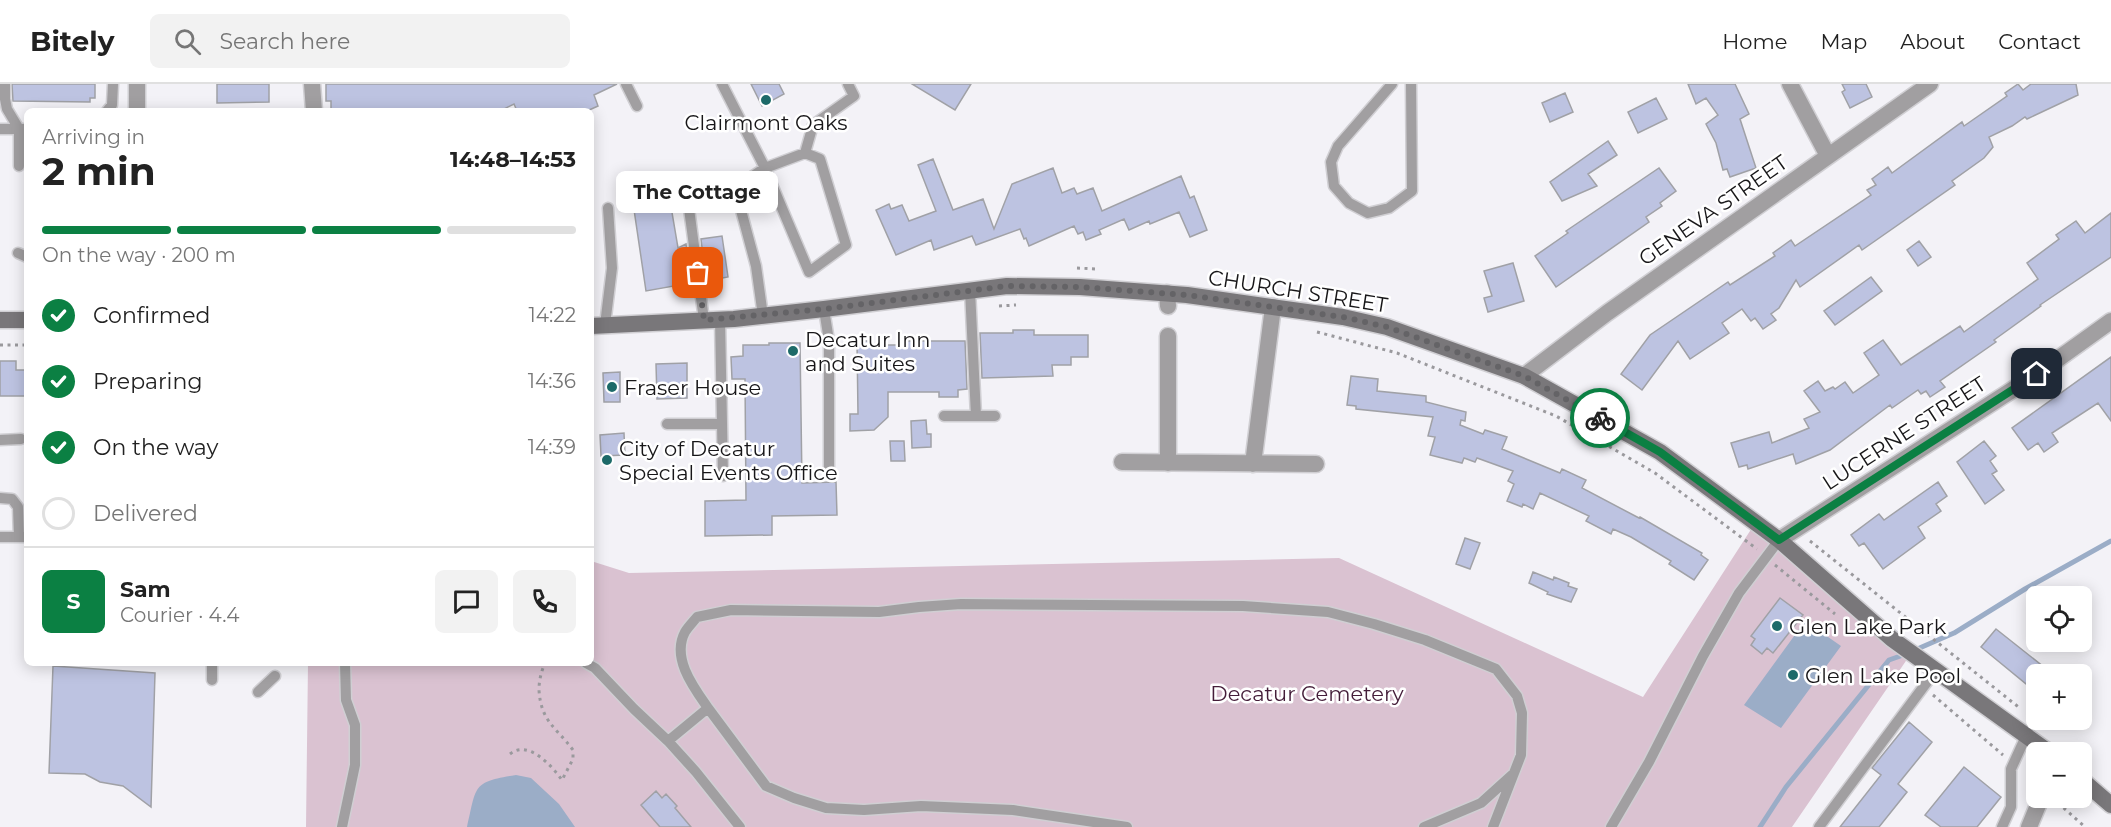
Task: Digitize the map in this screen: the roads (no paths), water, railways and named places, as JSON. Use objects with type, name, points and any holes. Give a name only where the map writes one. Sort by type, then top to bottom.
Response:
[{"type":"main road","name":"CHURCH STREET","points":[[598,325],[763,316],[1007,286],[1071,286],[1167,299],[1273,307],[1343,317],[1387,327],[1524,376],[1660,452],[1779,540],[1892,639],[2026,736],[2043,742]]},
{"type":"main road","points":[[0,320],[24,320]]},
{"type":"main road","points":[[2092,789],[2111,805]]},
{"type":"street","points":[[137,84],[137,108]]},
{"type":"street","points":[[312,84],[314,108]]},
{"type":"street","points":[[1790,84],[1828,156]]},
{"type":"street","name":"GENEVA STREET","points":[[1524,376],[1607,313],[1930,84]]},
{"type":"street","points":[[1253,464],[1273,307]]},
{"type":"street","name":"LUCERNE STREET","points":[[1779,540],[2037,374],[2111,321]]},
{"type":"street","points":[[1167,336],[1168,463]]},
{"type":"street","points":[[1122,462],[1316,464]]},
{"type":"street","points":[[2030,827],[2038,808]]},
{"type":"lane","points":[[5,84],[7,109],[23,129],[19,166]]},
{"type":"lane","points":[[110,108],[112,105],[113,84]]},
{"type":"lane","points":[[626,84],[637,106]]},
{"type":"lane","points":[[722,84],[765,168],[809,272],[846,245],[820,159],[805,153],[765,168],[735,188],[756,266],[763,316]]},
{"type":"lane","points":[[805,153],[813,125],[854,96],[848,84]]},
{"type":"lane","points":[[1392,84],[1338,146],[1331,162],[1334,186],[1349,203],[1368,213],[1389,208],[1412,191],[1411,84]]},
{"type":"lane","points":[[0,129],[23,129]]},
{"type":"lane","points":[[685,179],[712,320],[722,424],[723,476]]},
{"type":"lane","points":[[598,325],[612,268],[608,208]]},
{"type":"lane","points":[[970,290],[976,416]]},
{"type":"lane","points":[[824,309],[829,341],[829,467]]},
{"type":"lane","points":[[944,417],[995,416]]},
{"type":"lane","points":[[666,424],[722,424]]},
{"type":"lane","points":[[0,440],[21,439]]},
{"type":"lane","points":[[0,498],[12,499],[18,507],[23,537],[0,537]]},
{"type":"lane","points":[[1611,827],[1649,762],[1739,593],[1779,540]]},
{"type":"lane","points":[[1127,827],[1013,810],[921,806],[864,810],[826,808],[766,786],[690,683],[681,650],[684,633],[697,617],[731,610],[879,612],[961,604],[1243,606],[1328,612],[1425,640],[1496,669],[1517,696],[1522,713],[1521,756],[1493,827]]},
{"type":"lane","points":[[212,666],[212,680]]},
{"type":"lane","points":[[342,827],[355,765],[355,725],[346,699],[345,666]]},
{"type":"lane","points":[[591,666],[668,741],[740,827]]},
{"type":"lane","points":[[1819,827],[1936,670]]},
{"type":"lane","points":[[258,692],[275,676]]},
{"type":"lane","points":[[668,741],[708,708]]},
{"type":"lane","points":[[2002,827],[2012,807],[2011,770],[2026,736]]},
{"type":"lane","points":[[1424,827],[1481,803],[1515,773]]},
{"type":"water","name":"Glen Lake Pool","points":[[1805,621],[1841,646],[1781,728],[1744,705]]},
{"type":"water","points":[[516,775],[531,778],[559,804],[575,827],[467,827],[478,788],[491,780]]},
{"type":"waterway","points":[[1915,650],[1954,633],[2025,589],[2111,541]]},
{"type":"waterway","points":[[1760,827],[1786,787],[1889,660],[1906,654]]},
{"type":"place","name":"Clairmont Oaks","points":[[766,100]]},
{"type":"place","name":"The Cottage","points":[[698,273]]},
{"type":"place","name":"Decatur Inn and Suites","points":[[793,351]]},
{"type":"place","name":"Fraser House","points":[[612,387]]},
{"type":"place","name":"City of Decatur Special Events Office","points":[[607,460]]},
{"type":"place","name":"Glen Lake Park","points":[[1777,626]]},
{"type":"place","name":"Glen Lake Pool","points":[[1793,675]]},
{"type":"park label","name":"Decatur Cemetery","points":[[1307,693]]}]
